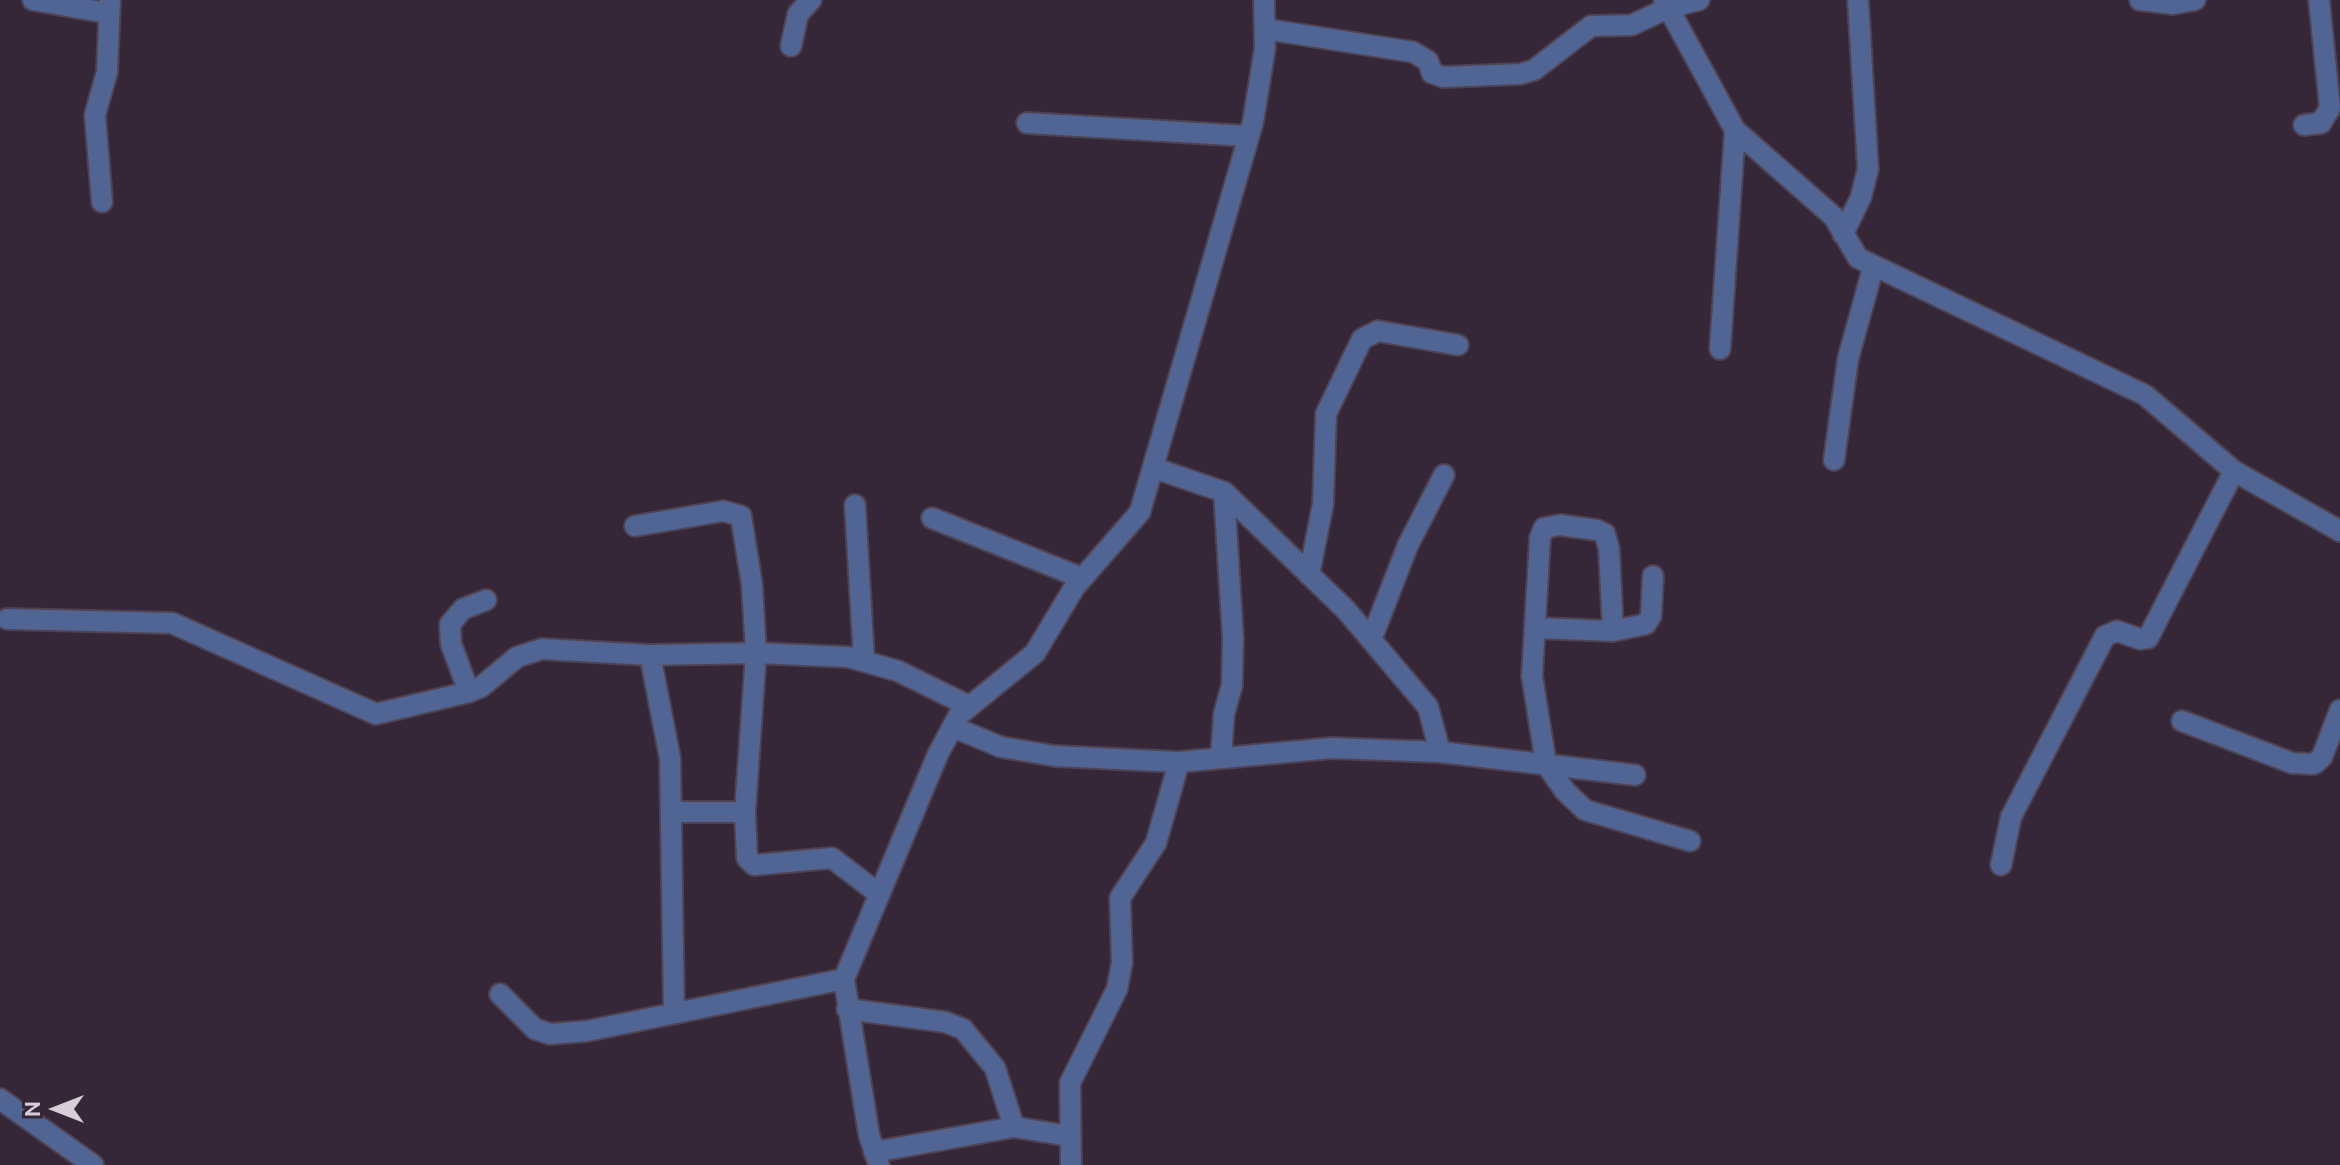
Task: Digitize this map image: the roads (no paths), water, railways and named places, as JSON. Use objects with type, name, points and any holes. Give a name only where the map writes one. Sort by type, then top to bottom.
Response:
[{"type":"street","points":[[33,0],[108,6],[107,72],[95,125],[102,202]]},
{"type":"street","points":[[791,46],[798,14],[811,0]]},
{"type":"street","points":[[1069,1136],[1014,1127],[876,1158],[844,979],[938,754],[953,727],[967,705],[1035,653],[1082,578],[1140,512],[1248,136],[1265,29],[1264,0]]},
{"type":"street","points":[[1265,29],[1413,52],[1428,61],[1432,73],[1443,77],[1520,74],[1534,70],[1591,26],[1632,25],[1666,4],[1699,0]]},
{"type":"street","points":[[1843,234],[1861,197],[1868,169],[1858,0]]},
{"type":"street","points":[[2140,0],[2173,4],[2195,0]]},
{"type":"street","points":[[2304,125],[2321,123],[2330,108],[2319,0]]},
{"type":"street","points":[[1666,4],[1735,130],[1823,205],[1858,258],[1873,268],[2145,395],[2234,471],[2340,531]]},
{"type":"street","points":[[1027,123],[1248,136]]},
{"type":"street","points":[[1720,349],[1735,130]]},
{"type":"street","points":[[1834,460],[1848,359],[1873,268]]},
{"type":"street","points":[[1309,575],[1323,504],[1326,414],[1362,339],[1378,331],[1458,345]]},
{"type":"street","points":[[1154,468],[1224,492],[1309,575],[1371,640],[1428,707],[1440,752]]},
{"type":"street","points":[[2001,865],[2011,817],[2105,636],[2117,631],[2140,639],[2148,638],[2234,471]]},
{"type":"street","points":[[1371,640],[1408,545],[1444,475]]},
{"type":"street","points":[[1221,757],[1224,714],[1232,685],[1233,638],[1224,492]]},
{"type":"street","points":[[855,505],[864,660]]},
{"type":"street","points":[[635,526],[723,511],[741,516],[752,585],[756,653],[744,849],[754,865],[832,858],[879,894]]},
{"type":"street","points":[[932,518],[1082,578]]},
{"type":"street","points":[[1613,631],[1609,549],[1605,534],[1560,525],[1544,528],[1540,538],[1533,695],[1546,764],[1565,791],[1585,810],[1690,841]]},
{"type":"street","points":[[1535,628],[1613,631],[1646,624],[1651,616],[1653,576]]},
{"type":"street","points":[[469,692],[451,644],[450,624],[463,609],[486,600]]},
{"type":"street","points":[[7,619],[172,623],[376,714],[469,692],[481,687],[517,657],[531,651],[557,649],[650,655],[756,653],[864,660],[912,677],[967,705]]},
{"type":"street","points":[[650,655],[669,740],[674,812],[674,1011]]},
{"type":"street","points":[[2182,721],[2292,763],[2314,764],[2322,757],[2340,710]]},
{"type":"street","points":[[953,727],[1001,747],[1044,755],[1179,762],[1332,748],[1440,752],[1635,775]]},
{"type":"street","points":[[1071,1165],[1070,1083],[1121,979],[1120,898],[1156,843],[1179,762]]},
{"type":"street","points":[[674,812],[745,812]]},
{"type":"street","points":[[500,994],[542,1034],[587,1031],[844,979]]},
{"type":"street","points":[[847,1009],[954,1023],[963,1029],[995,1068],[1014,1127]]},
{"type":"street","points":[[0,1099],[93,1165]]}]
